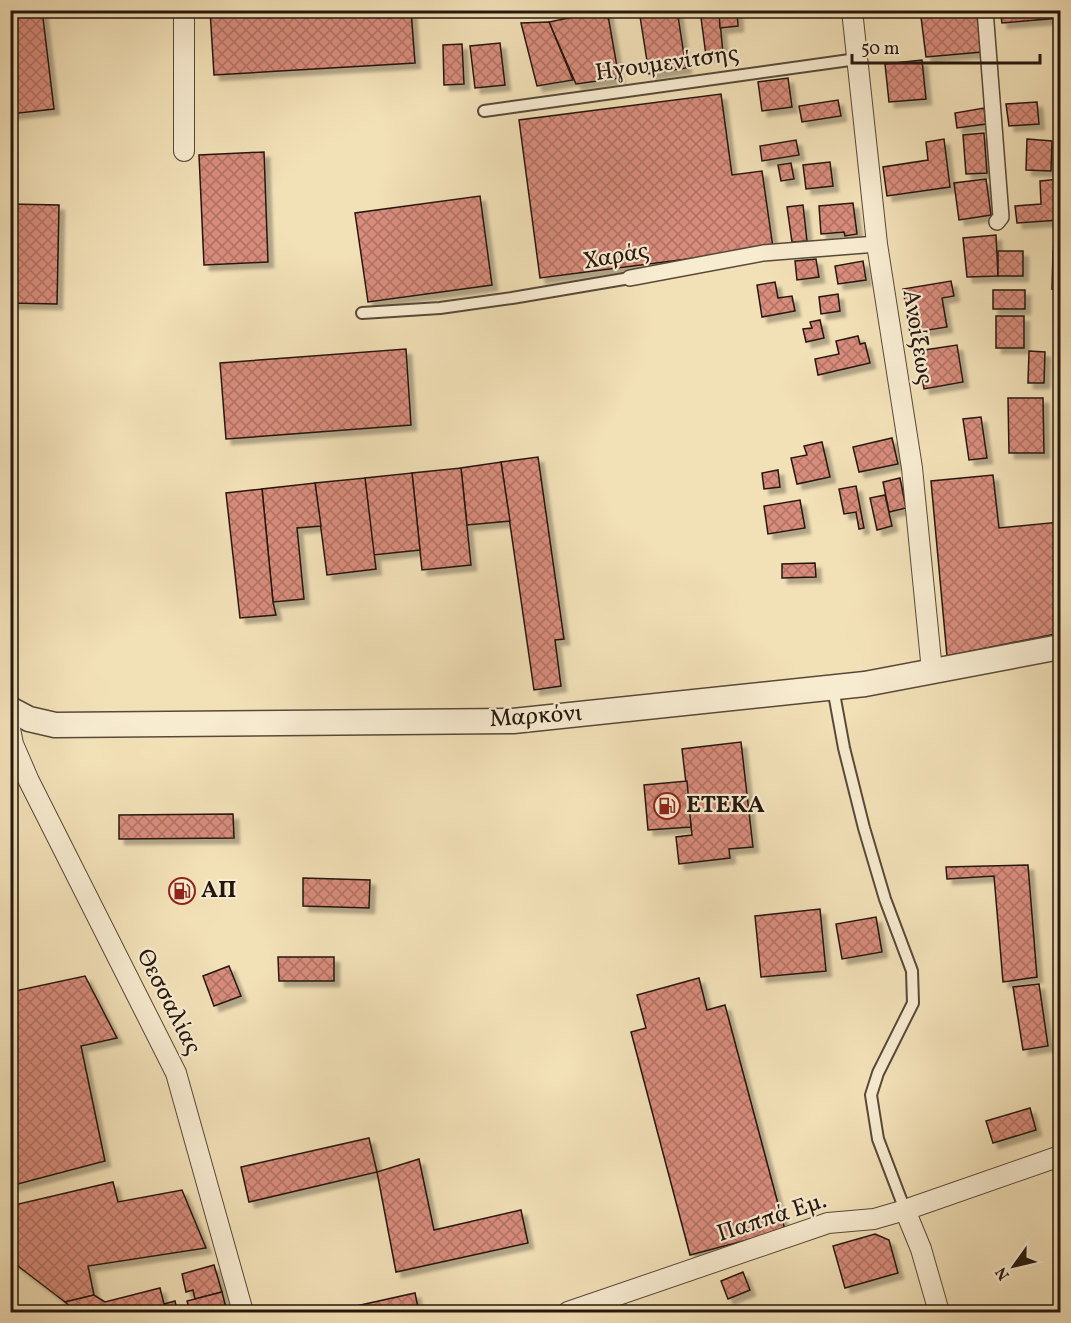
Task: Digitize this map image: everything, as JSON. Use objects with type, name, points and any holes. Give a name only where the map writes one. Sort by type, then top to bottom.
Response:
[{"type":"street","points":[[184,10],[184,151]]},
{"type":"street","name":"Ανοίξεως","points":[[852,10],[877,244],[912,468],[932,671]]},
{"type":"street","points":[[985,10],[1000,217],[997,222]]},
{"type":"street","name":"Χαράς","points":[[630,278],[763,253],[877,244]]},
{"type":"street","name":"Μαρκόνι","points":[[10,709],[29,719],[55,725],[513,721],[865,684],[1060,647]]},
{"type":"street","name":"Θεσσαλίας","points":[[10,729],[13,744],[28,781],[176,1073],[243,1312]]},
{"type":"street","name":"Παππά Εμ.","points":[[568,1312],[828,1223],[874,1219],[1060,1156]]},
{"type":"street","points":[[905,1210],[921,1249],[939,1312]]},
{"type":"lane","name":"Ηγουμενίτσης","points":[[484,111],[857,59]]},
{"type":"lane","name":"Χαράς","points":[[362,313],[512,298],[630,278]]},
{"type":"lane","points":[[833,688],[844,748],[864,828],[885,899],[912,971],[913,1003],[878,1073],[871,1095],[878,1139],[905,1210]]},
{"type":"building","points":[[10,10],[42,10],[54,109],[10,114]]},
{"type":"building","points":[[210,10],[411,10],[415,63],[214,75]]},
{"type":"building","points":[[607,10],[619,78],[576,84],[549,22]]},
{"type":"building","points":[[639,10],[677,10],[686,68],[649,74]]},
{"type":"building","points":[[700,10],[719,10],[723,54],[706,56]]},
{"type":"building","points":[[719,10],[737,10],[738,26],[720,28]]},
{"type":"building","points":[[1000,10],[1060,10],[1060,18],[1002,23]]},
{"type":"building","points":[[977,12],[982,52],[926,57],[921,17]]},
{"type":"building","points":[[549,22],[573,80],[537,86],[521,23]]},
{"type":"building","points":[[500,43],[505,85],[475,88],[470,46]]},
{"type":"building","points":[[462,44],[464,84],[444,85],[443,45]]},
{"type":"building","points":[[922,60],[926,99],[889,102],[885,64]]},
{"type":"building","points":[[788,78],[792,107],[762,111],[758,82]]},
{"type":"building","points":[[721,94],[732,175],[762,171],[773,248],[540,278],[519,120]]},
{"type":"building","points":[[838,100],[841,116],[802,122],[799,106]]},
{"type":"building","points":[[1037,102],[1039,124],[1009,126],[1006,104]]},
{"type":"building","points":[[984,108],[986,124],[957,128],[955,113]]},
{"type":"building","points":[[1057,112],[1060,112],[1060,138],[1056,138]]},
{"type":"building","points":[[984,133],[987,173],[966,174],[963,135]]},
{"type":"building","points":[[944,139],[950,187],[887,196],[883,167],[928,160],[926,142]]},
{"type":"building","points":[[1027,139],[1052,141],[1051,171],[1026,170]]},
{"type":"building","points":[[796,140],[799,155],[762,161],[760,146]]},
{"type":"building","points":[[264,152],[268,262],[204,265],[199,155]]},
{"type":"building","points":[[830,162],[833,186],[806,189],[803,165]]},
{"type":"building","points":[[791,163],[794,179],[781,181],[778,165]]},
{"type":"building","points":[[986,179],[991,215],[959,220],[954,183]]},
{"type":"building","points":[[1060,179],[1060,220],[1017,223],[1015,206],[1041,204],[1040,181]]},
{"type":"building","points":[[480,196],[492,285],[368,302],[355,213]]},
{"type":"building","points":[[853,203],[857,234],[845,236],[844,232],[821,234],[819,206]]},
{"type":"building","points":[[10,204],[59,205],[57,304],[10,303]]},
{"type":"building","points":[[803,205],[807,241],[792,242],[787,207]]},
{"type":"building","points":[[1056,220],[1060,220],[1060,254],[1053,253]]},
{"type":"building","points":[[996,235],[998,276],[967,277],[963,238]]},
{"type":"building","points":[[998,251],[1023,251],[1023,276],[998,276]]},
{"type":"building","points":[[1053,253],[1060,254],[1060,290],[1052,289]]},
{"type":"building","points":[[816,259],[819,277],[797,280],[795,261]]},
{"type":"building","points":[[863,261],[866,280],[838,284],[835,266]]},
{"type":"building","points":[[951,281],[954,296],[942,298],[947,327],[910,333],[903,289]]},
{"type":"building","points":[[775,282],[778,298],[792,296],[795,311],[762,317],[757,285]]},
{"type":"building","points":[[993,290],[1025,290],[1025,309],[993,309]]},
{"type":"building","points":[[838,294],[840,311],[821,314],[819,297]]},
{"type":"building","points":[[1055,298],[1060,298],[1060,329],[1056,329]]},
{"type":"building","points":[[996,316],[1024,316],[1024,348],[996,348]]},
{"type":"building","points":[[820,320],[824,338],[806,342],[803,329],[812,328],[810,322]]},
{"type":"building","points":[[858,336],[860,344],[865,343],[870,363],[818,375],[815,359],[839,354],[836,341]]},
{"type":"building","points":[[957,345],[963,382],[924,389],[918,351]]},
{"type":"building","points":[[406,349],[411,425],[226,439],[220,363]]},
{"type":"building","points":[[1029,351],[1045,352],[1044,383],[1028,383]]},
{"type":"building","points":[[1008,398],[1043,398],[1044,453],[1009,453]]},
{"type":"building","points":[[981,417],[987,458],[969,460],[963,419]]},
{"type":"building","points":[[892,438],[898,464],[859,472],[853,447]]},
{"type":"building","points":[[1056,440],[1060,440],[1060,506],[1058,506]]},
{"type":"building","points":[[822,442],[830,477],[797,484],[791,458],[807,455],[804,446]]},
{"type":"building","points":[[538,457],[564,639],[555,640],[561,686],[534,690],[501,462]]},
{"type":"building","points":[[501,462],[510,521],[467,525],[461,468]]},
{"type":"building","points":[[461,468],[471,565],[422,570],[412,473]]},
{"type":"building","points":[[778,470],[780,487],[764,489],[762,473]]},
{"type":"building","points":[[412,473],[420,550],[373,555],[365,478]]},
{"type":"building","points":[[993,475],[999,528],[1060,522],[1060,633],[947,656],[931,481]]},
{"type":"building","points":[[365,478],[376,569],[327,575],[315,483]]},
{"type":"building","points":[[900,478],[906,508],[889,512],[883,482]]},
{"type":"building","points":[[315,483],[321,526],[297,528],[304,599],[273,602],[262,489]]},
{"type":"building","points":[[856,486],[864,528],[859,529],[856,512],[844,514],[839,489]]},
{"type":"building","points":[[262,489],[276,615],[240,618],[226,493]]},
{"type":"building","points":[[885,495],[892,526],[877,530],[870,498]]},
{"type":"building","points":[[800,500],[805,528],[768,534],[764,506]]},
{"type":"building","points":[[815,563],[816,577],[782,578],[782,564]]},
{"type":"building","points":[[741,742],[753,847],[729,849],[730,858],[679,864],[676,837],[692,835],[682,749]]},
{"type":"building","name":"ΕΤΕΚΑ","points":[[687,781],[691,827],[648,830],[644,785]]},
{"type":"building","points":[[233,814],[234,838],[119,839],[119,815]]},
{"type":"building","points":[[1028,865],[1037,977],[1003,982],[994,876],[947,879],[946,867]]},
{"type":"building","points":[[303,878],[370,880],[369,908],[303,906]]},
{"type":"building","points":[[820,909],[826,971],[761,977],[755,916]]},
{"type":"building","points":[[876,917],[882,952],[842,959],[836,924]]},
{"type":"building","points":[[278,957],[334,957],[334,981],[279,981]]},
{"type":"building","points":[[229,966],[241,996],[214,1006],[203,976]]},
{"type":"building","points":[[85,976],[117,1038],[81,1046],[105,1161],[10,1186],[10,992]]},
{"type":"building","points":[[699,978],[707,1010],[725,1005],[785,1230],[690,1255],[631,1032],[646,1028],[637,995]]},
{"type":"building","points":[[1039,984],[1048,1046],[1023,1050],[1013,987]]},
{"type":"building","points":[[1030,1108],[1036,1130],[993,1143],[986,1121]]},
{"type":"building","points":[[369,1138],[377,1172],[249,1202],[241,1167]]},
{"type":"building","points":[[419,1159],[434,1230],[521,1210],[528,1243],[396,1272],[377,1172]]},
{"type":"building","points":[[113,1182],[118,1202],[182,1190],[206,1248],[88,1266],[94,1295],[65,1302],[10,1260],[10,1206]]},
{"type":"building","points":[[875,1234],[889,1240],[898,1273],[845,1288],[833,1246]]},
{"type":"building","points":[[214,1265],[222,1292],[195,1299],[193,1290],[186,1292],[182,1274]]},
{"type":"building","points":[[743,1272],[750,1290],[728,1299],[721,1281]]},
{"type":"building","points":[[160,1288],[164,1304],[175,1301],[177,1310],[189,1307],[190,1312],[76,1312],[65,1302],[94,1295],[105,1302]]},
{"type":"building","points":[[222,1292],[227,1312],[190,1312],[187,1301]]},
{"type":"building","points":[[415,1293],[419,1312],[329,1312]]},
{"type":"place","name":"ΕΤΕΚΑ","points":[[667,806]]},
{"type":"place","name":"ΑΠ","points":[[182,891]]}]
